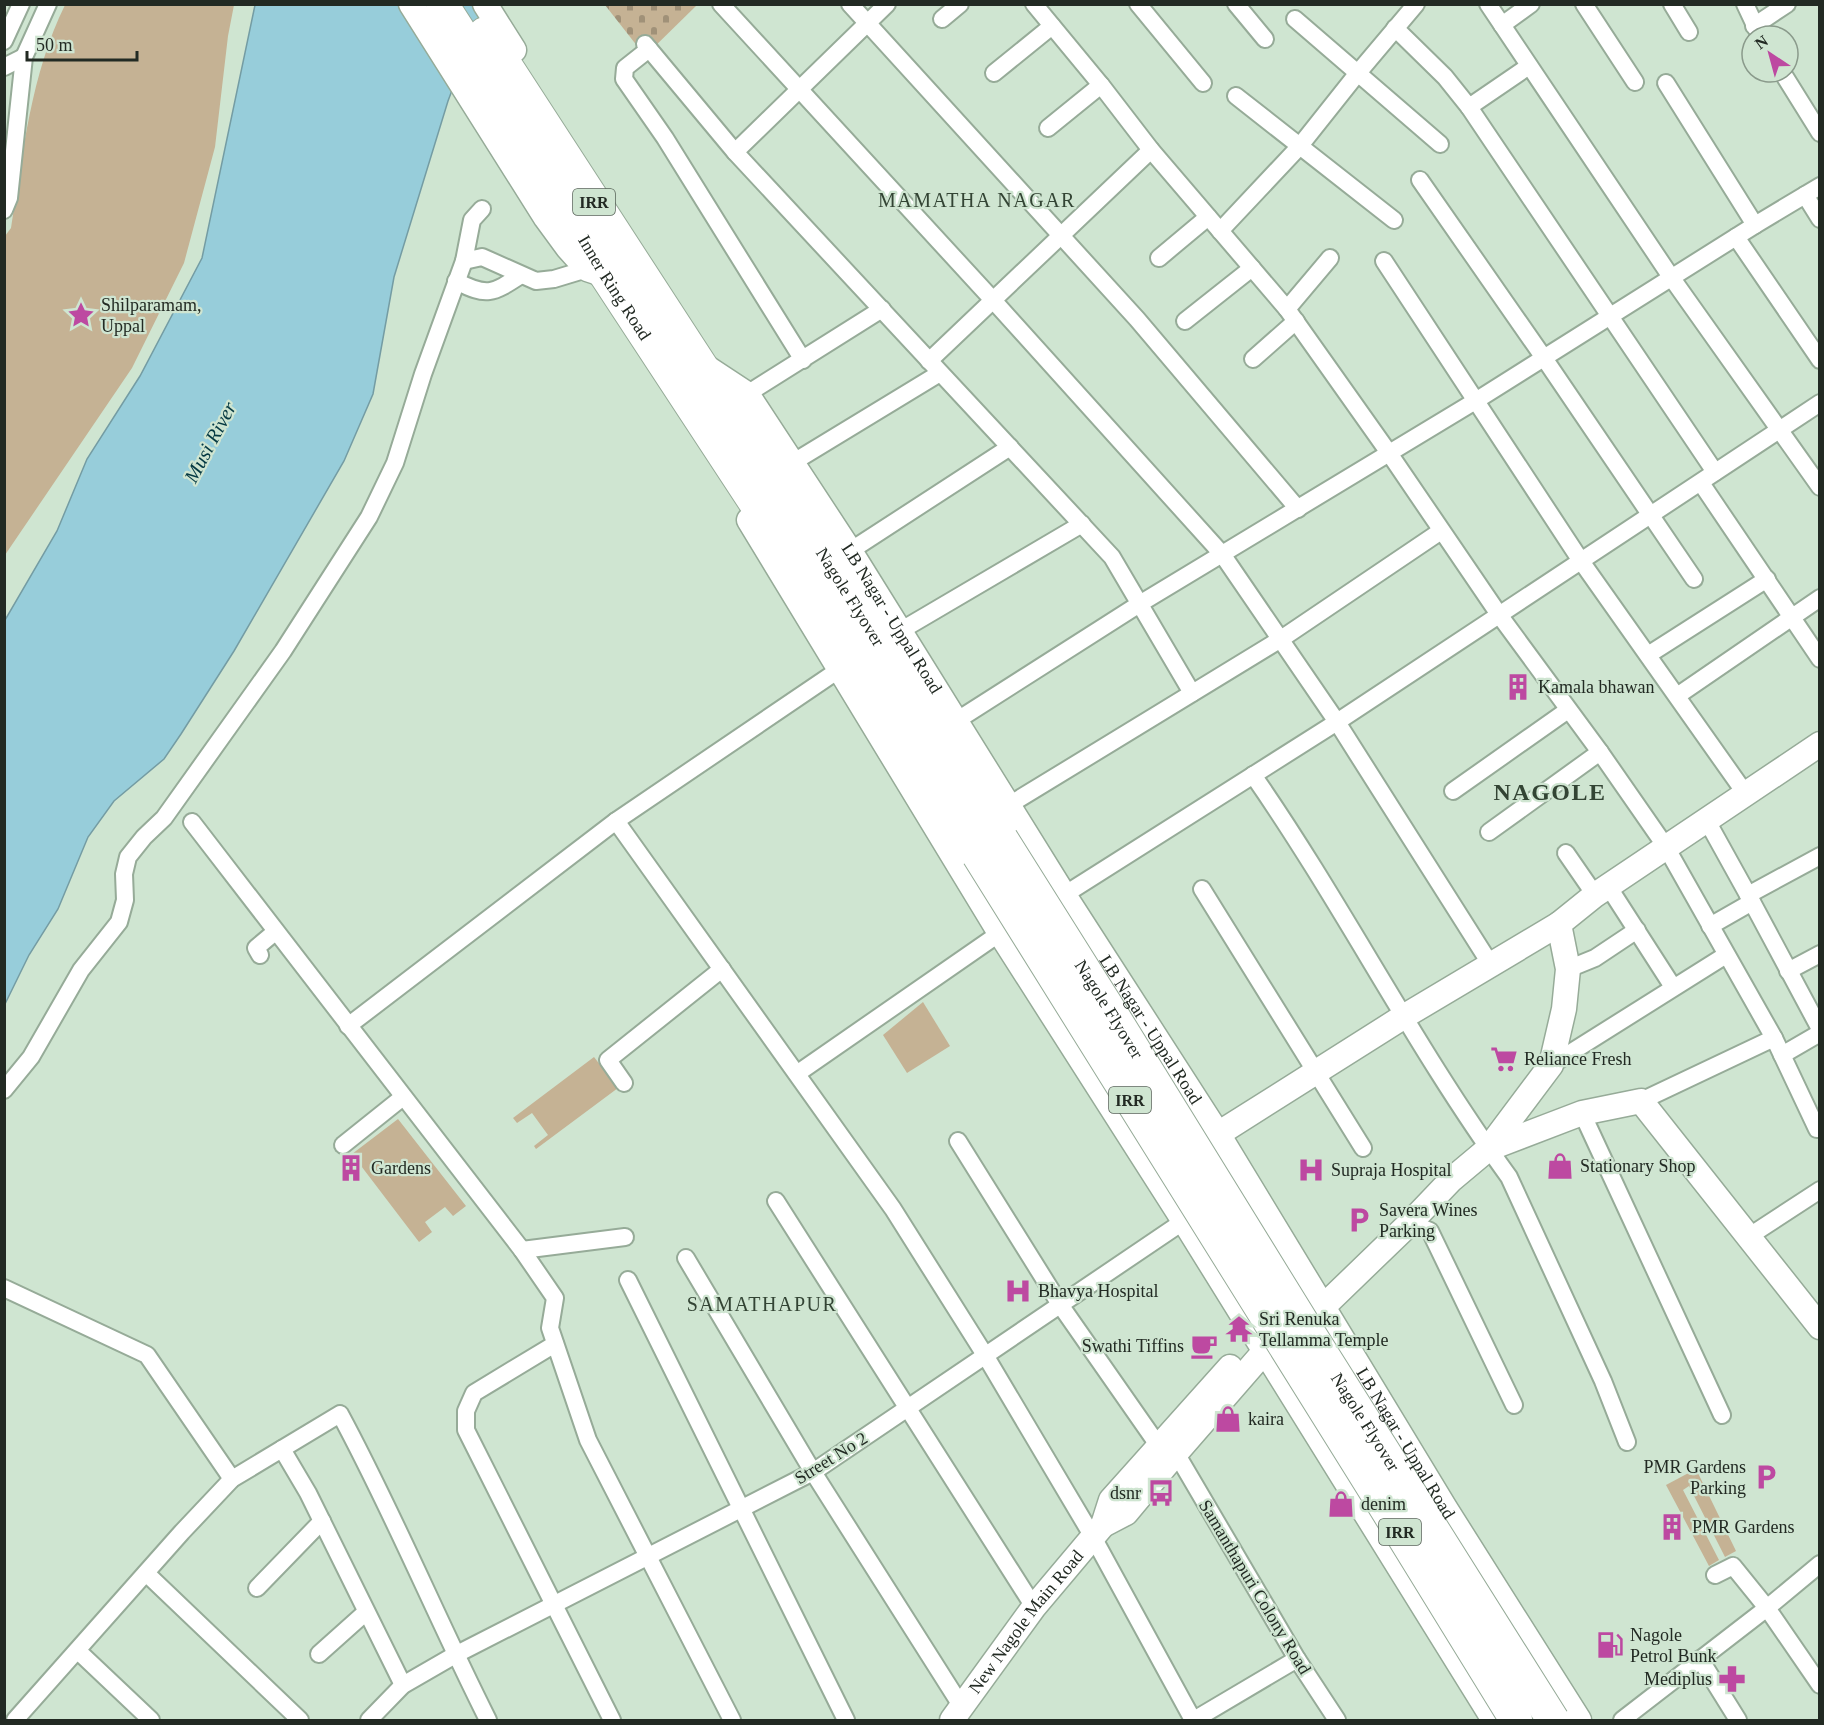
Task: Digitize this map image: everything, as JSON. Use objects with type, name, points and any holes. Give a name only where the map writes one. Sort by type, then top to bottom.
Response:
[{"type":"highway","name":"Inner Ring Road","points":[[442,4],[484,51],[698,362]]},
{"type":"highway","name":"Inner Ring Road","points":[[466,4],[484,51],[596,272],[736,474]]},
{"type":"highway","name":"Nagole Flyover","points":[[698,362],[831,564],[990,847],[1375,1491],[1516,1720]]},
{"type":"highway","name":"Nagole Flyover","points":[[736,474],[805,579],[990,847],[1552,1720]]},
{"type":"street","points":[[4,41],[21,4]]},
{"type":"street","points":[[4,210],[9,198],[24,57],[48,4]]},
{"type":"street","points":[[411,4],[546,218],[568,248],[596,272]]},
{"type":"street","points":[[485,4],[560,120],[665,293],[676,328]]},
{"type":"street","points":[[721,4],[1222,554],[1337,722],[1491,965]]},
{"type":"street","points":[[850,4],[1137,319],[1298,509]]},
{"type":"street","points":[[735,152],[888,4]]},
{"type":"street","points":[[942,19],[960,4]]},
{"type":"street","points":[[1034,4],[1151,150],[1291,315],[1500,616],[1600,752],[1666,847],[1774,1038],[1818,1130],[1820,1129]]},
{"type":"street","points":[[1138,4],[1203,83]]},
{"type":"street","points":[[1236,4],[1265,39]]},
{"type":"street","points":[[1220,231],[1299,147],[1416,4]]},
{"type":"street","points":[[1488,4],[1671,277],[1820,487]]},
{"type":"street","points":[[1502,25],[1531,4]]},
{"type":"street","points":[[1584,4],[1635,82]]},
{"type":"street","points":[[1672,4],[1689,32]]},
{"type":"street","points":[[1744,4],[1754,24]]},
{"type":"street","points":[[1765,24],[1786,4]]},
{"type":"street","points":[[1295,19],[1440,144]]},
{"type":"street","points":[[994,73],[1052,26]]},
{"type":"street","points":[[1395,28],[1445,77],[1469,107],[1715,472]]},
{"type":"street","points":[[804,360],[665,138],[624,79],[625,68],[647,47],[735,152],[1112,556],[1192,693]]},
{"type":"street","points":[[4,67],[24,57]]},
{"type":"street","points":[[1469,107],[1529,66]]},
{"type":"street","points":[[1666,83],[1755,225]]},
{"type":"street","points":[[1789,84],[1820,133]]},
{"type":"street","points":[[1048,128],[1101,85]]},
{"type":"street","points":[[1236,96],[1394,220]]},
{"type":"street","points":[[792,463],[934,367],[992,299],[1151,150]]},
{"type":"street","points":[[1420,180],[1694,579]]},
{"type":"street","points":[[956,721],[1141,603],[1477,400],[1812,190],[1820,219]]},
{"type":"street","points":[[4,1090],[31,1057],[81,970],[119,922],[125,900],[124,874],[128,856],[164,818],[283,651],[369,517],[395,464],[423,374],[464,261],[472,220],[482,209]]},
{"type":"street","points":[[1159,258],[1208,217]]},
{"type":"street","points":[[1736,237],[1820,360]]},
{"type":"street","points":[[464,261],[482,257],[536,281],[596,272]]},
{"type":"street","points":[[1252,358],[1291,315],[1330,258]]},
{"type":"street","points":[[1384,261],[1581,561],[1745,793]]},
{"type":"street","points":[[1185,321],[1252,268]]},
{"type":"street","points":[[456,281],[477,292],[497,291],[520,275]]},
{"type":"street","points":[[747,394],[882,309]]},
{"type":"street","name":"LB Nagar - Uppal Road","points":[[698,362],[747,394],[850,551],[1064,895],[1218,1134],[1445,1508],[1579,1720]]},
{"type":"street","points":[[1064,895],[1500,616],[1820,403]]},
{"type":"street","points":[[850,551],[1010,447]]},
{"type":"street","points":[[736,474],[738,502],[1000,933],[1184,1221],[1262,1351],[1494,1720]]},
{"type":"street","points":[[1701,483],[1820,659]]},
{"type":"street","points":[[900,631],[1082,524]]},
{"type":"street","points":[[1009,805],[1281,639],[1441,531]]},
{"type":"street","points":[[1648,655],[1767,579]]},
{"type":"street","points":[[1677,696],[1820,598]]},
{"type":"street","points":[[348,1026],[616,821],[840,669]]},
{"type":"street","points":[[1453,791],[1568,711]]},
{"type":"street","points":[[1218,1134],[1403,1017],[1559,924],[1601,890],[1820,744]]},
{"type":"street","points":[[1489,832],[1600,752]]},
{"type":"street","points":[[1253,775],[1290,828],[1403,1017],[1488,1149],[1509,1177],[1603,1381],[1627,1442]]},
{"type":"street","points":[[1706,819],[1788,971],[1814,1007],[1820,1031],[1782,1055]]},
{"type":"street","points":[[616,821],[893,1209],[1098,1531],[1194,1720],[1297,1659]]},
{"type":"street","points":[[192,822],[348,1026],[361,1053],[403,1097],[522,1250],[555,1298],[550,1328],[588,1440],[732,1720]]},
{"type":"street","points":[[1566,853],[1637,930],[1673,987]]},
{"type":"street","points":[[1710,926],[1750,898],[1820,856]]},
{"type":"street","points":[[1202,889],[1364,1148]]},
{"type":"street","points":[[1551,1065],[1564,1009],[1568,969],[1559,924]]},
{"type":"street","points":[[1568,969],[1595,958],[1637,930]]},
{"type":"street","points":[[260,955],[256,948],[275,932]]},
{"type":"street","points":[[798,1073],[1000,933]]},
{"type":"street","points":[[1788,971],[1820,954]]},
{"type":"street","points":[[1324,1306],[1451,1180],[1488,1149],[1551,1065],[1726,955]]},
{"type":"street","points":[[624,1083],[608,1060],[722,969]]},
{"type":"street","points":[[1056,1019],[1117,978]]},
{"type":"street","points":[[1488,1149],[1582,1113],[1641,1101],[1774,1038]]},
{"type":"street","points":[[344,1145],[403,1097]]},
{"type":"street","points":[[1641,1101],[1820,1327]]},
{"type":"street","points":[[1582,1113],[1722,1415]]},
{"type":"street","name":"Samanthapuri Colony Road","points":[[958,1141],[1061,1306],[1167,1449],[1337,1720]]},
{"type":"street","points":[[1748,1237],[1820,1190]]},
{"type":"street","points":[[776,1202],[1034,1606]]},
{"type":"street","name":"Street No 2","points":[[369,1720],[403,1685],[455,1655],[813,1472],[1184,1221]]},
{"type":"street","points":[[1410,1223],[1430,1231],[1514,1405]]},
{"type":"street","points":[[522,1250],[625,1237]]},
{"type":"street","points":[[686,1258],[957,1714]]},
{"type":"street","points":[[628,1280],[846,1720]]},
{"type":"street","points":[[4,1288],[147,1355],[232,1479]]},
{"type":"street","points":[[555,1344],[474,1393],[466,1411],[466,1430],[612,1720]]},
{"type":"street","name":"New Nagole Main Road","points":[[957,1714],[1034,1606],[1098,1531],[1111,1500],[1167,1449],[1262,1351]]},
{"type":"street","points":[[15,1720],[232,1479],[340,1414],[371,1471],[455,1655],[488,1720]]},
{"type":"street","points":[[282,1449],[308,1493],[403,1685]]},
{"type":"street","points":[[1387,1548],[1445,1508]]},
{"type":"street","points":[[257,1588],[322,1521]]},
{"type":"street","points":[[1622,1720],[1820,1564]]},
{"type":"street","points":[[1715,1575],[1733,1566],[1767,1608],[1820,1685]]},
{"type":"street","points":[[146,1573],[300,1720]]},
{"type":"street","points":[[320,1654],[366,1612]]},
{"type":"street","points":[[78,1651],[151,1720]]},
{"type":"street","points":[[1700,1659],[1738,1720]]},
{"type":"green space","name":"Shilparamam, Uppal","points":[[65,5],[234,5],[228,36],[215,147],[184,263],[132,368],[5,555],[5,236],[11,228],[24,143],[36,86],[53,31]]},
{"type":"green space","points":[[605,5],[697,5],[645,56]]},
{"type":"green space","points":[[923,1002],[950,1046],[907,1073],[883,1035]]},
{"type":"green space","points":[[594,1057],[618,1088],[536,1149],[534,1146],[548,1135],[532,1113],[517,1123],[513,1118]]},
{"type":"green space","points":[[398,1119],[466,1206],[453,1216],[445,1207],[425,1222],[432,1232],[419,1242],[352,1154]]},
{"type":"green space","points":[[1696,1469],[1736,1551],[1725,1557],[1689,1486],[1683,1490],[1719,1560],[1709,1566],[1666,1485]]},
{"type":"water","name":"Musi River","points":[[255,5],[484,5],[448,101],[394,277],[373,394],[344,461],[234,651],[164,759],[114,801],[88,837],[58,909],[29,955],[5,1004],[5,620],[57,531],[87,459],[140,376],[202,258]]},
{"type":"place","name":"Shilparamam, Uppal","points":[[81,315]]},
{"type":"place","name":"Kamala bhawan","points":[[1518,687]]},
{"type":"place","name":"Reliance Fresh","points":[[1504,1059]]},
{"type":"place","name":"Stationary Shop","points":[[1560,1166]]},
{"type":"place","name":"Gardens","points":[[351,1168]]},
{"type":"place","name":"Supraja Hospital","points":[[1311,1170]]},
{"type":"place","name":"Savera Wines Parking","points":[[1359,1220]]},
{"type":"place","name":"Bhavya Hospital","points":[[1018,1291]]},
{"type":"place","name":"Sri Renuka Tellamma Temple","points":[[1239,1329]]},
{"type":"place","name":"Swathi Tiffins","points":[[1204,1346]]},
{"type":"place","name":"kaira","points":[[1228,1419]]},
{"type":"place","name":"PMR Gardens Parking","points":[[1766,1477]]},
{"type":"place","name":"dsnr","points":[[1161,1493]]},
{"type":"place","name":"denim","points":[[1341,1504]]},
{"type":"place","name":"PMR Gardens","points":[[1672,1527]]},
{"type":"place","name":"Nagole Petrol Bunk","points":[[1610,1645]]},
{"type":"place","name":"Mediplus","points":[[1732,1679]]},
{"type":"district","name":"MAMATHA NAGAR","points":[[977,200]]},
{"type":"district","name":"NAGOLE","points":[[1550,792]]},
{"type":"district","name":"SAMATHAPUR","points":[[762,1304]]}]
